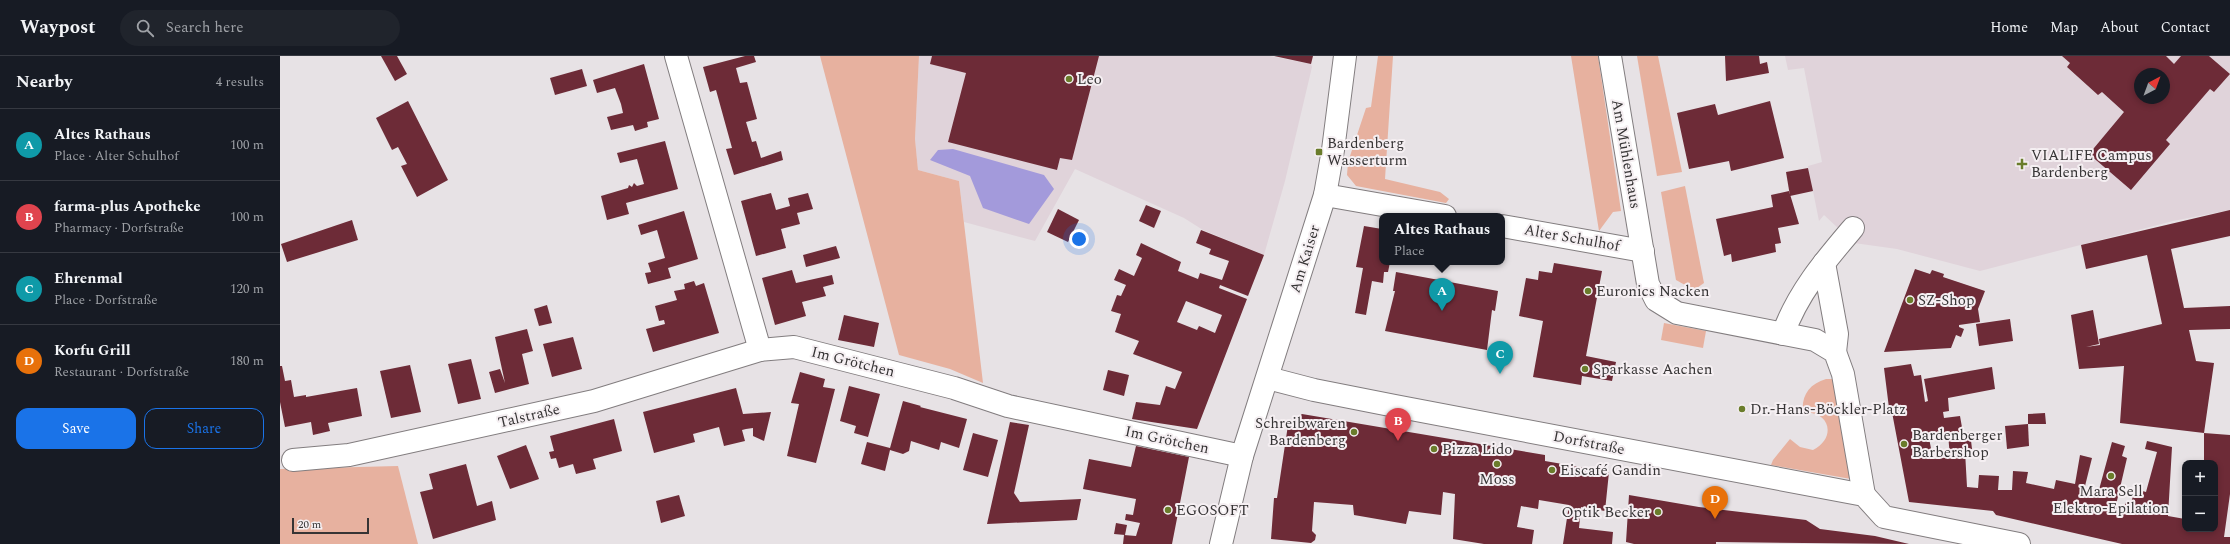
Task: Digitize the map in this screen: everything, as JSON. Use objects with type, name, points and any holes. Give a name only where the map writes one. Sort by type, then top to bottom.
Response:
[{"type":"street","points":[[676,56],[760,350]]},
{"type":"street","name":"Am Kaiser","points":[[1221,544],[1242,456],[1325,195],[1333,150],[1345,56]]},
{"type":"street","name":"Am Mühlenhaus","points":[[1610,56],[1643,251]]},
{"type":"street","points":[[1325,195],[1428,213]]},
{"type":"street","name":"Alter Schulhof","points":[[1505,227],[1643,251]]},
{"type":"street","points":[[1783,334],[1790,313],[1804,289],[1854,228]]},
{"type":"street","points":[[1643,251],[1648,284],[1656,300],[1677,313],[1814,340],[1835,352]]},
{"type":"street","points":[[1824,263],[1837,334],[1835,352],[1843,374],[1864,494],[1884,517],[2019,544]]},
{"type":"street","name":"Im Grötchen","points":[[760,350],[794,347],[954,388],[1008,406],[1242,456]]},
{"type":"street","name":"Talstraße","points":[[293,460],[349,455],[594,401],[760,350]]},
{"type":"street","name":"Dorfstraße","points":[[1268,378],[1314,390],[1388,405],[1864,494]]},
{"type":"shaded area","points":[[820,56],[919,56],[915,139],[918,170],[959,181],[983,383],[950,369],[899,355]]},
{"type":"shaded area","points":[[919,56],[1270,56],[1311,64],[1312,67],[1285,181],[1264,255],[1203,230],[1184,218],[1075,169],[1035,241],[964,222],[959,181],[918,170],[915,139]]},
{"type":"shaded area","points":[[1378,56],[1393,56],[1385,179],[1440,192],[1449,199],[1446,203],[1356,186],[1347,175],[1348,162],[1366,108],[1371,107]]},
{"type":"shaded area","points":[[1571,56],[1598,56],[1621,211],[1613,212],[1599,231]]},
{"type":"shaded area","points":[[1637,56],[1658,56],[1682,172],[1657,176]]},
{"type":"shaded area","name":"VIALIFE Campus Bardenberg","points":[[1785,56],[2230,56],[2230,210],[2173,221],[1980,271],[1897,249],[1854,243],[1824,215],[1819,221],[1808,166],[1822,162],[1804,68],[1788,70]]},
{"type":"shaded area","points":[[953,149],[1044,175],[1054,189],[1029,224],[983,208],[970,176],[930,160],[938,150]]},
{"type":"shaded area","points":[[1685,186],[1704,283],[1694,290],[1676,280],[1661,192]]},
{"type":"shaded area","points":[[1664,323],[1706,331],[1703,348],[1661,340]]},
{"type":"shaded area","points":[[1826,379],[1833,379],[1851,479],[1771,465],[1773,460],[1790,439],[1800,447],[1813,450],[1821,445],[1825,439],[1828,432],[1824,420],[1812,413],[1803,413],[1803,401],[1811,387]]},
{"type":"shaded area","points":[[398,466],[418,544],[280,544],[280,469]]},
{"type":"building","points":[[381,56],[397,56],[407,74],[395,81]]},
{"type":"building","points":[[745,56],[754,56],[756,62],[736,68],[740,83],[747,82],[757,119],[746,122],[752,142],[756,141],[761,158],[781,151],[783,160],[734,175],[726,149],[732,148],[716,90],[710,92],[703,67]]},
{"type":"building","points":[[932,56],[1099,56],[1072,160],[1060,158],[1057,170],[948,142],[966,73],[930,64]]},
{"type":"building","points":[[1274,56],[1313,56],[1311,64]]},
{"type":"building","points":[[1725,56],[1759,56],[1760,64],[1767,62],[1769,73],[1726,81]]},
{"type":"building","points":[[2062,56],[2166,56],[2174,64],[2181,56],[2209,56],[2230,74],[2214,92],[2210,89],[2166,140],[2170,144],[2131,190],[2089,154],[2124,112],[2102,92],[2098,95],[2067,67],[2070,63]]},
{"type":"building","points":[[644,64],[659,119],[647,122],[648,127],[635,131],[633,125],[611,130],[607,117],[623,113],[621,104],[615,88],[597,93],[593,80]]},
{"type":"building","points":[[582,69],[587,86],[555,95],[550,78]]},
{"type":"building","points":[[408,101],[448,180],[417,197],[401,166],[407,164],[398,147],[392,150],[376,118]]},
{"type":"building","points":[[1770,101],[1784,158],[1731,171],[1729,161],[1689,169],[1677,113],[1715,104],[1718,115]]},
{"type":"building","points":[[665,141],[678,189],[626,203],[629,214],[607,220],[601,196],[628,188],[629,185],[632,187],[634,183],[637,186],[644,184],[637,159],[620,163],[617,153]]},
{"type":"building","points":[[1808,168],[1813,191],[1790,196],[1786,172]]},
{"type":"building","points":[[1789,191],[1799,224],[1778,228],[1781,243],[1775,244],[1776,252],[1732,262],[1731,254],[1724,256],[1716,219],[1773,207],[1771,195]]},
{"type":"building","points":[[771,193],[776,210],[790,206],[788,198],[808,193],[813,209],[797,213],[800,224],[781,229],[786,248],[756,256],[741,201]]},
{"type":"building","points":[[1146,205],[1161,211],[1154,228],[1139,221]]},
{"type":"building","points":[[1058,209],[1079,220],[1068,242],[1047,232]]},
{"type":"building","points":[[2230,210],[2230,236],[2171,249],[2184,308],[2230,306],[2230,329],[2189,330],[2196,361],[2214,363],[2204,433],[2120,423],[2124,366],[2079,369],[2071,315],[2093,310],[2099,344],[2086,347],[2100,345],[2099,339],[2162,324],[2147,255],[2086,269],[2081,245]]},
{"type":"building","points":[[684,211],[698,259],[668,268],[671,278],[648,284],[645,273],[651,272],[648,263],[665,258],[657,230],[641,235],[638,225]]},
{"type":"building","points":[[352,220],[358,240],[287,262],[281,244]]},
{"type":"building","points":[[1364,226],[1379,228],[1379,265],[1389,265],[1388,272],[1384,272],[1383,283],[1372,281],[1366,315],[1355,313],[1363,268],[1356,267]]},
{"type":"building","points":[[1201,230],[1264,255],[1248,296],[1220,285],[1219,288],[1247,299],[1197,429],[1132,419],[1136,402],[1160,405],[1166,386],[1175,389],[1182,372],[1133,354],[1139,341],[1115,332],[1121,314],[1111,311],[1117,295],[1121,296],[1126,285],[1114,280],[1119,269],[1134,276],[1142,258],[1136,255],[1141,243],[1181,262],[1178,271],[1198,279],[1200,273],[1222,280],[1229,261],[1209,254],[1211,249],[1196,243]],"holes":[[[1186,301],[1222,315],[1215,333],[1199,326],[1197,330],[1177,322]]]},
{"type":"building","points":[[836,246],[840,258],[806,267],[803,255]]},
{"type":"building","points":[[1554,263],[1602,271],[1586,356],[1616,362],[1612,381],[1582,376],[1581,385],[1533,377],[1543,321],[1519,316],[1526,278],[1538,280],[1539,271],[1552,273]]},
{"type":"building","points":[[1915,269],[1930,274],[1932,270],[1944,274],[1943,277],[1985,291],[1978,309],[1980,322],[1959,325],[1959,327],[1964,329],[1961,337],[1956,335],[1951,348],[1884,352]]},
{"type":"building","points":[[792,270],[796,283],[832,275],[834,284],[823,287],[826,296],[802,302],[806,316],[775,325],[762,278]]},
{"type":"building","points":[[1396,272],[1498,291],[1495,311],[1492,310],[1487,350],[1385,331],[1395,291],[1393,291]]},
{"type":"building","points":[[694,281],[696,286],[704,283],[719,333],[653,352],[646,329],[665,324],[664,320],[659,321],[655,306],[677,300],[674,291],[685,289],[684,284]]},
{"type":"building","points":[[547,305],[552,323],[539,326],[534,309]]},
{"type":"building","points":[[844,315],[879,323],[874,347],[838,340]]},
{"type":"building","points":[[2010,319],[2013,341],[1979,346],[1976,324]]},
{"type":"building","points":[[527,329],[533,351],[522,354],[529,384],[495,393],[489,372],[500,369],[505,383],[495,337]]},
{"type":"building","points":[[573,337],[582,369],[552,377],[543,344]]},
{"type":"building","points":[[471,359],[481,399],[458,404],[448,364]]},
{"type":"building","points":[[1911,364],[1914,376],[1921,375],[1925,402],[1928,401],[1924,379],[1992,367],[1995,389],[1948,398],[1949,411],[1943,412],[1944,418],[1960,416],[1963,433],[1970,432],[1972,449],[1965,451],[1967,487],[1978,488],[1979,475],[1999,476],[1998,490],[2012,490],[2013,471],[2028,472],[2026,483],[2054,489],[2056,480],[2075,484],[2080,455],[2092,458],[2083,494],[2097,497],[2112,442],[2125,446],[2122,456],[2127,458],[2116,505],[2124,507],[2126,502],[2131,503],[2135,489],[2146,492],[2157,452],[2145,449],[2147,441],[2172,447],[2168,516],[2182,518],[2182,532],[2218,532],[2218,460],[2204,460],[2204,433],[2230,435],[2230,494],[2224,537],[2230,537],[2230,544],[2122,544],[1996,515],[1993,511],[1909,502],[1891,407],[1889,408],[1884,368]],"holes":[[[1948,434],[1950,457],[1933,459],[1929,438]]]},
{"type":"building","points":[[410,365],[421,412],[391,418],[380,371]]},
{"type":"building","points":[[280,366],[282,366],[285,381],[291,380],[294,397],[306,395],[306,397],[357,388],[362,416],[328,423],[330,431],[313,435],[311,422],[285,427],[280,402]]},
{"type":"building","points":[[1108,370],[1129,375],[1124,396],[1103,390]]},
{"type":"building","points":[[800,372],[825,379],[823,387],[835,389],[816,463],[787,456],[799,404],[791,403]]},
{"type":"building","points":[[849,386],[880,394],[868,437],[854,433],[856,426],[840,421]]},
{"type":"building","points":[[736,388],[743,414],[771,412],[764,441],[753,436],[753,428],[742,430],[745,441],[724,446],[719,427],[693,434],[695,442],[654,453],[643,412]]},
{"type":"building","points":[[903,401],[967,419],[959,448],[941,442],[939,450],[911,441],[909,451],[903,454],[890,450],[885,471],[861,464],[867,442],[890,448]]},
{"type":"building","points":[[2045,413],[2046,424],[2028,424],[2028,414]]},
{"type":"building","points":[[1302,414],[1545,455],[1545,461],[1609,472],[1605,511],[1581,507],[1579,528],[1613,532],[1612,544],[1563,544],[1569,505],[1539,500],[1538,509],[1521,506],[1517,527],[1534,530],[1532,544],[1484,544],[1453,539],[1455,494],[1443,492],[1441,515],[1409,511],[1406,524],[1354,515],[1353,505],[1314,502],[1312,531],[1316,535],[1315,540],[1311,543],[1271,539],[1274,498],[1277,498],[1288,425]]},
{"type":"building","points":[[614,419],[622,451],[593,459],[596,469],[576,474],[573,464],[559,468],[556,458],[551,459],[549,452],[554,451],[550,436]]},
{"type":"building","points":[[1010,422],[1029,425],[1014,493],[1020,502],[1081,499],[1077,520],[987,524]]},
{"type":"building","points":[[2028,424],[2029,446],[2007,449],[2005,426]]},
{"type":"building","points":[[973,433],[998,440],[988,477],[963,470]]},
{"type":"building","points":[[526,445],[539,479],[510,489],[497,456]]},
{"type":"building","points":[[1136,446],[1189,457],[1172,544],[1123,544],[1124,535],[1136,536],[1140,523],[1125,520],[1126,514],[1133,515],[1136,499],[1083,489],[1089,459],[1131,467]]},
{"type":"building","points":[[466,464],[477,506],[492,501],[496,520],[433,539],[420,492],[433,489],[429,474]]},
{"type":"building","points":[[679,495],[685,516],[661,523],[656,501]]},
{"type":"building","points":[[1629,495],[1699,507],[1806,520],[1820,529],[1875,536],[1909,544],[1716,542],[1716,544],[1634,544],[1626,542]]},
{"type":"building","points":[[1116,523],[1127,525],[1125,535],[1114,534]]},
{"type":"place","name":"Leo","points":[[1069,79]]},
{"type":"place","name":"Bardenberg Wasserturm","points":[[1319,152]]},
{"type":"place","name":"VIALIFE Campus Bardenberg","points":[[2022,164]]},
{"type":"place","name":"Euronics Nacken","points":[[1588,291]]},
{"type":"place","name":"SZ-Shop","points":[[1910,300]]},
{"type":"place","name":"Altes Rathaus","points":[[1442,311]]},
{"type":"place","name":"Sparkasse Aachen","points":[[1585,369]]},
{"type":"place","name":"Ehrenmal","points":[[1500,374]]},
{"type":"place","name":"Dr.-Hans-Böckler-Platz","points":[[1742,409]]},
{"type":"place","name":"Schreibwaren Bardenberg","points":[[1354,432]]},
{"type":"place","name":"farma-plus Apotheke","points":[[1398,441]]},
{"type":"place","name":"Bardenberger Barbershop","points":[[1904,444]]},
{"type":"place","name":"Pizza Lido","points":[[1434,449]]},
{"type":"place","name":"Moss","points":[[1497,464]]},
{"type":"place","name":"Eiscafé Gandin","points":[[1552,470]]},
{"type":"place","name":"Mara Sell Elektro-Epilation","points":[[2111,476]]},
{"type":"place","name":"EGOSOFT","points":[[1168,510]]},
{"type":"place","name":"Optik Becker","points":[[1658,512]]},
{"type":"place","name":"Korfu Grill","points":[[1715,519]]}]
